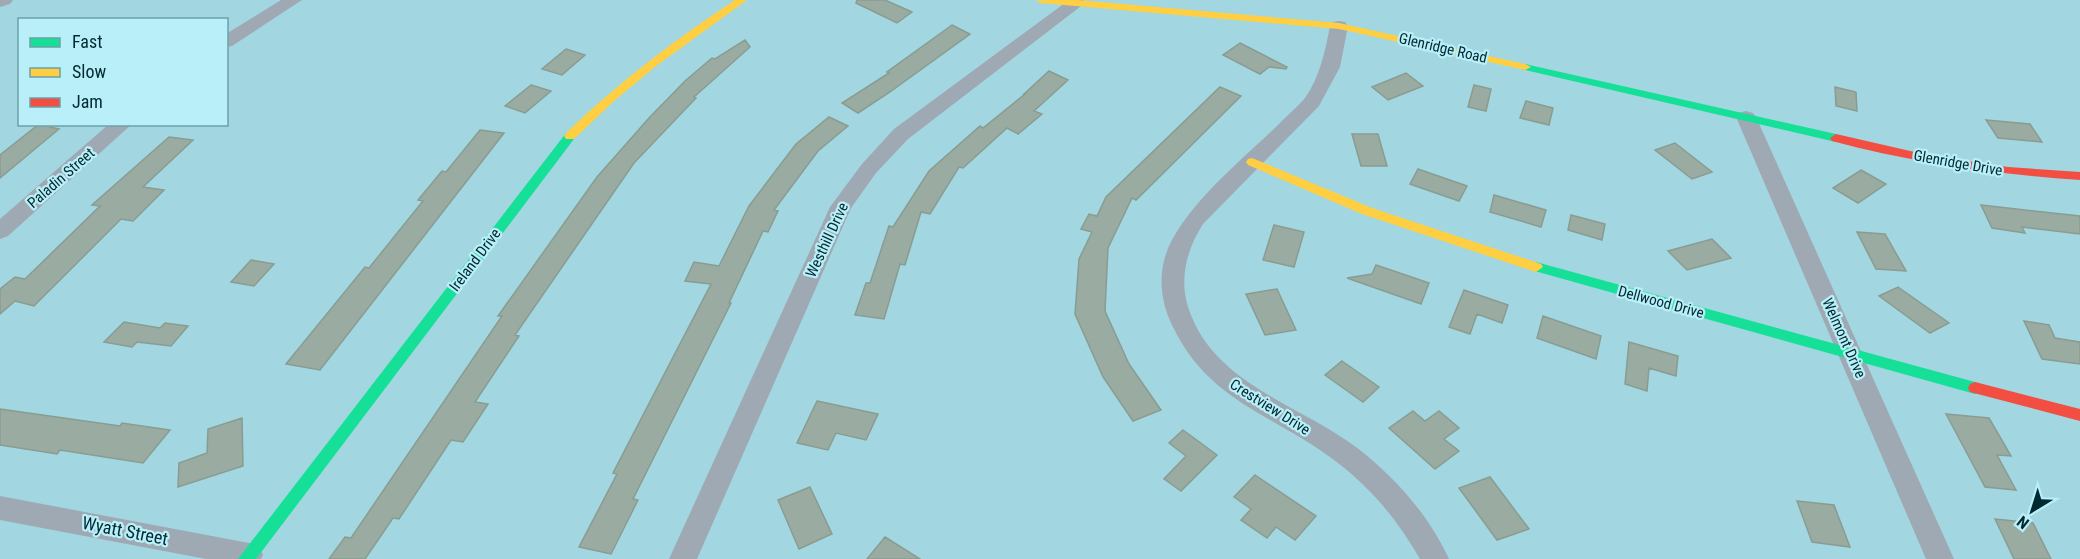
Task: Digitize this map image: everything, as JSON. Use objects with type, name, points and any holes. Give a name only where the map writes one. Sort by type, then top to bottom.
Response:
[{"type":"street","points":[[228,41],[293,0]]},
{"type":"street","name":"Ireland Drive","points":[[248,557],[567,140],[628,79],[660,54],[742,0]]},
{"type":"street","name":"Glenridge Road","points":[[1041,0],[1171,5],[1339,26],[1837,138]]},
{"type":"street","name":"Westhill Drive","points":[[683,559],[841,207],[858,181],[876,158],[901,134],[1076,3]]},
{"type":"street","name":"Crestview Drive","points":[[1339,26],[1331,67],[1312,102],[1195,219],[1182,239],[1174,264],[1173,288],[1177,310],[1188,335],[1202,356],[1221,376],[1241,391],[1345,453],[1371,474],[1418,529],[1435,559]]},
{"type":"street","name":"Welmont Drive","points":[[1746,117],[1940,559]]},
{"type":"street","name":"Paladin Street","points":[[0,231],[120,126]]},
{"type":"street","name":"Glenridge Drive","points":[[1837,138],[1975,167],[2080,176]]},
{"type":"street","name":"Dellwood Drive","points":[[1252,162],[1312,191],[1455,243],[1535,268],[2080,415]]},
{"type":"street","name":"Wyatt Street","points":[[0,508],[248,557]]},
{"type":"building","points":[[857,0],[885,0],[912,12],[897,23],[856,3]]},
{"type":"building","points":[[952,25],[970,34],[858,113],[842,103],[889,73],[887,72]]},
{"type":"building","points":[[745,40],[750,47],[694,97],[696,98],[634,163],[515,335],[519,336],[475,402],[488,404],[463,442],[451,440],[399,519],[393,518],[365,559],[329,559],[345,537],[351,538],[502,316],[498,316],[597,177],[685,81],[712,58],[715,59]]},
{"type":"building","points":[[1240,43],[1287,67],[1286,69],[1269,67],[1260,74],[1223,55]]},
{"type":"building","points":[[566,49],[585,55],[562,75],[542,69]]},
{"type":"building","points":[[1049,71],[1068,80],[1034,111],[1042,114],[1018,134],[1007,128],[963,168],[959,167],[930,214],[921,212],[905,265],[900,264],[884,319],[855,315],[866,283],[870,283],[889,226],[893,227],[929,171],[980,126],[983,128],[1025,94]]},
{"type":"building","points":[[1406,73],[1423,86],[1388,100],[1372,87]]},
{"type":"building","points":[[531,85],[551,91],[525,113],[505,106]]},
{"type":"building","points":[[1474,85],[1491,89],[1486,111],[1468,107]]},
{"type":"building","points":[[1220,87],[1241,96],[1136,200],[1132,198],[1108,248],[1105,311],[1129,364],[1161,410],[1133,421],[1103,377],[1075,314],[1079,259],[1092,232],[1081,229],[1089,214],[1097,216],[1106,197]]},
{"type":"building","points":[[1835,87],[1856,92],[1857,111],[1836,106]]},
{"type":"building","points":[[1526,101],[1553,108],[1549,125],[1520,118]]},
{"type":"building","points":[[829,117],[848,126],[818,151],[774,210],[778,211],[768,232],[763,231],[729,303],[731,303],[633,499],[638,500],[611,554],[579,547],[617,474],[613,473],[711,284],[685,281],[694,262],[719,266],[749,206],[796,144]]},
{"type":"building","points":[[1986,120],[2030,124],[2042,142],[1998,138]]},
{"type":"building","points":[[36,126],[59,129],[0,178],[0,155]]},
{"type":"building","points":[[480,130],[504,133],[320,370],[286,364],[365,267],[369,268],[423,201],[418,200],[442,171],[446,172]]},
{"type":"building","points":[[1352,134],[1378,134],[1387,166],[1361,166]]},
{"type":"building","points":[[169,137],[193,140],[143,187],[164,190],[133,221],[121,219],[34,306],[15,301],[0,314],[0,289],[15,277],[25,279],[100,206],[92,205]]},
{"type":"building","points":[[1675,143],[1712,172],[1692,179],[1655,150]]},
{"type":"building","points":[[1418,169],[1467,186],[1459,201],[1410,184]]},
{"type":"building","points":[[1861,170],[1886,184],[1858,203],[1833,188]]},
{"type":"building","points":[[1494,195],[1546,210],[1541,227],[1490,212]]},
{"type":"building","points":[[1981,205],[2080,216],[2080,234],[2022,227],[2025,233],[1992,228]]},
{"type":"building","points":[[1571,215],[1605,224],[1602,240],[1568,230]]},
{"type":"building","points":[[1274,225],[1304,232],[1294,267],[1263,260]]},
{"type":"building","points":[[1857,232],[1885,234],[1906,271],[1876,269]]},
{"type":"building","points":[[1712,239],[1731,258],[1687,270],[1668,251]]},
{"type":"building","points":[[251,260],[274,264],[254,286],[231,282]]},
{"type":"building","points":[[1376,265],[1429,283],[1421,304],[1347,278],[1372,274]]},
{"type":"building","points":[[1898,287],[1949,323],[1930,333],[1879,296]]},
{"type":"building","points":[[1277,289],[1296,330],[1265,335],[1246,294]]},
{"type":"building","points":[[1464,290],[1508,305],[1502,323],[1477,314],[1470,334],[1449,327]]},
{"type":"building","points":[[1543,316],[1601,336],[1596,359],[1537,338]]},
{"type":"building","points":[[2024,321],[2049,325],[2055,338],[2080,342],[2080,364],[2042,359]]},
{"type":"building","points":[[124,322],[160,328],[165,323],[188,326],[171,346],[137,342],[132,347],[104,342]]},
{"type":"building","points":[[1629,342],[1678,356],[1676,376],[1649,368],[1647,391],[1625,384]]},
{"type":"building","points":[[1342,361],[1379,387],[1363,402],[1325,375]]},
{"type":"building","points":[[817,401],[878,414],[866,440],[836,433],[828,450],[797,443]]},
{"type":"building","points":[[0,409],[120,426],[122,423],[170,430],[143,463],[60,450],[57,454],[0,445]]},
{"type":"building","points":[[1413,411],[1425,421],[1439,411],[1459,428],[1444,439],[1459,451],[1435,469],[1389,428]]},
{"type":"building","points":[[1946,414],[1989,418],[2011,456],[1997,455],[2016,490],[1985,487]]},
{"type":"building","points":[[242,418],[243,466],[178,487],[179,463],[207,453],[208,429]]},
{"type":"building","points":[[1183,430],[1217,455],[1181,491],[1164,479],[1186,456],[1169,443]]},
{"type":"building","points":[[1255,475],[1316,516],[1295,540],[1276,527],[1267,538],[1241,520],[1251,509],[1234,497]]},
{"type":"building","points":[[1490,477],[1529,529],[1497,540],[1459,488]]},
{"type":"building","points":[[810,487],[832,534],[799,549],[778,500]]},
{"type":"building","points":[[1797,501],[1834,505],[1850,547],[1812,542]]},
{"type":"building","points":[[1995,519],[2033,523],[2051,559],[2014,559]]},
{"type":"building","points":[[885,537],[920,559],[867,559]]},
{"type":"traffic: fast","points":[[1525,67],[1836,138]]},
{"type":"traffic: fast","points":[[246,559],[570,136]]},
{"type":"traffic: fast","points":[[1536,267],[1975,388]]},
{"type":"traffic: slow","points":[[570,136],[652,63],[742,0]]},
{"type":"traffic: slow","points":[[1041,0],[1339,26],[1525,67]]},
{"type":"traffic: slow","points":[[1252,162],[1367,211],[1536,267]]},
{"type":"traffic: jam","points":[[1836,138],[1932,160],[2008,171],[2080,176]]},
{"type":"traffic: jam","points":[[1975,388],[2080,415]]}]
